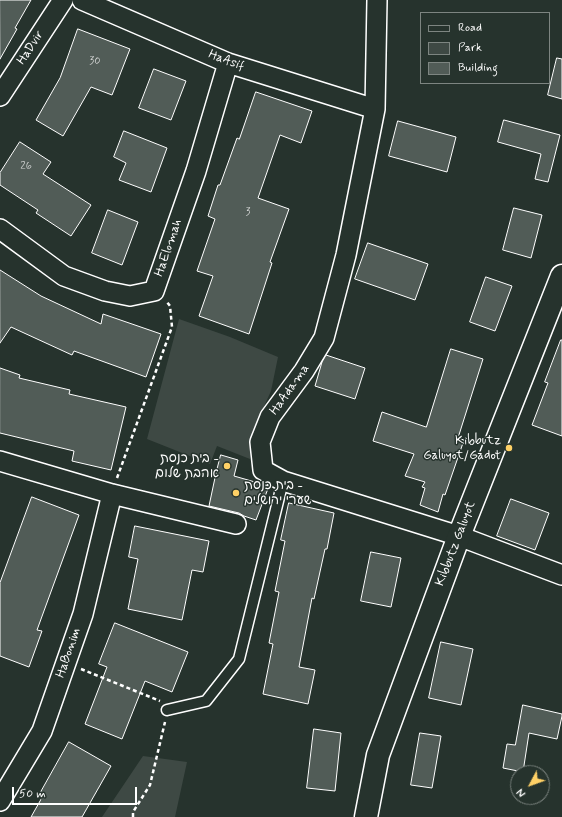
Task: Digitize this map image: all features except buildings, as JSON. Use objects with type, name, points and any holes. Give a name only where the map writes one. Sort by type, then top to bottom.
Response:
[{"type":"street","name":"HaDvir","points":[[0,96],[63,0]]},
{"type":"street","name":"HaAsif","points":[[82,0],[228,63],[375,109]]},
{"type":"street","points":[[375,109],[377,0]]},
{"type":"street","name":"HaElomah","points":[[0,229],[64,276],[105,290],[130,296],[154,291],[196,171],[228,63]]},
{"type":"street","name":"HaAdama","points":[[375,109],[346,255],[324,338],[304,371],[270,417],[260,442],[263,470],[282,481],[459,536],[562,575]]},
{"type":"street","name":"Kibbutz Galuyot","points":[[366,817],[378,755],[459,536],[562,276]]},
{"type":"street","points":[[0,460],[112,494],[236,524]]},
{"type":"street","name":"HaBonim","points":[[0,801],[42,731],[83,614],[112,494]]},
{"type":"lane","points":[[167,710],[206,701],[239,660],[282,481]]},
{"type":"path","points":[[112,494],[172,327],[170,306],[156,286]]},
{"type":"path","points":[[66,662],[168,704],[150,785],[133,812],[133,817]]},
{"type":"green space","points":[[179,319],[230,337],[278,357],[271,391],[252,433],[250,459],[217,446],[210,464],[147,439]]},
{"type":"green space","points":[[143,756],[187,762],[175,817],[102,817]]},
{"type":"place","name":"Kibbutz Galuyot/Gadot","points":[[509,448]]},
{"type":"place","name":"בית כנסת - אהבת שלום","points":[[227,466]]},
{"type":"place","name":"בית כנסת - שערי ירושלים","points":[[236,493]]}]
